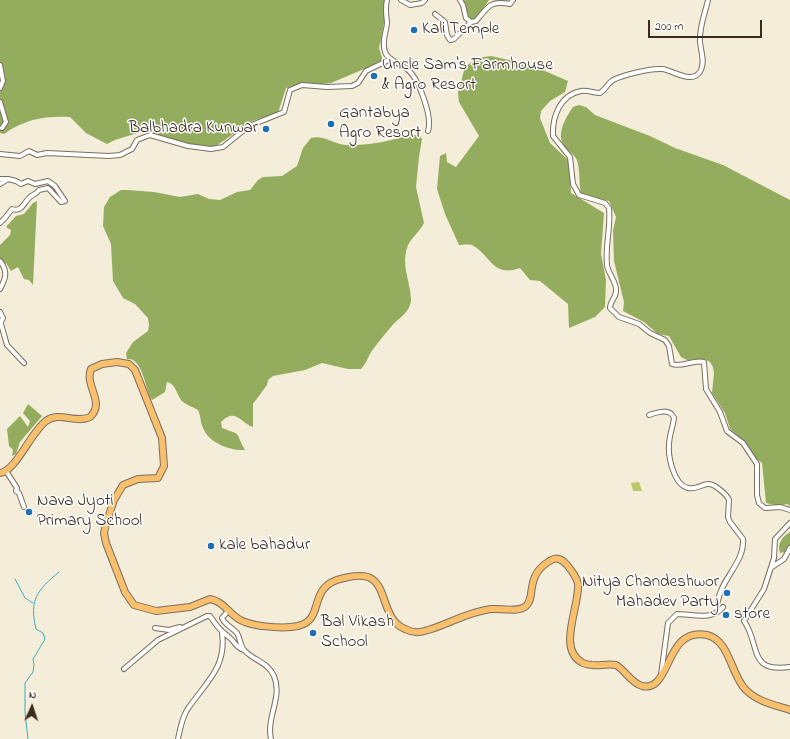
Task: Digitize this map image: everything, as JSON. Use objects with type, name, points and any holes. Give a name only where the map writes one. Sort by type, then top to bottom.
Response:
[{"type":"highway","points":[[3,472],[11,467],[27,442],[46,420],[55,416],[86,419],[95,413],[97,402],[89,380],[91,369],[107,363],[117,362],[129,364],[135,370],[160,432],[164,466],[158,478],[129,481],[118,491],[110,511],[104,533],[111,556],[129,599],[138,607],[167,611],[190,607],[210,598],[220,602],[236,618],[250,623],[280,626],[300,625],[306,622],[314,614],[320,594],[328,582],[348,577],[364,577],[372,579],[378,586],[385,607],[395,625],[409,631],[421,632],[463,615],[491,609],[523,607],[528,603],[532,581],[538,570],[553,559],[557,558],[564,561],[578,582],[571,633],[572,650],[575,658],[590,666],[616,666],[641,686],[652,685],[661,677],[673,651],[679,643],[688,637],[706,635],[714,638],[723,648],[737,679],[745,690],[762,701],[790,710]]},
{"type":"street","points":[[387,0],[385,15],[387,23],[383,36],[385,53],[414,76],[428,115],[428,131]]},
{"type":"street","points":[[401,0],[410,5],[422,3],[425,0]]},
{"type":"street","points":[[460,0],[463,4],[466,18],[471,22]]},
{"type":"street","points":[[435,14],[445,22],[447,35],[450,40],[454,39],[471,22],[476,21],[487,6],[499,1],[510,4],[513,0]]},
{"type":"street","points":[[708,0],[702,20],[700,38],[702,66],[697,74],[692,77],[678,75],[669,70],[655,70],[621,77],[612,81],[600,92],[584,91],[576,93],[558,107],[554,121],[553,136],[570,157],[574,184],[580,195],[605,203],[609,208],[607,263],[608,272],[616,287],[616,292],[610,308],[619,317],[639,324],[650,333],[665,340],[669,346],[672,364],[676,366],[698,361],[704,362],[706,389],[720,412],[727,431],[743,443],[757,464],[757,495],[759,503],[765,508],[780,506],[790,510]]},
{"type":"street","points":[[1,153],[20,156],[29,151],[37,155],[47,153],[109,156],[120,154],[132,149],[138,140],[150,135],[199,149],[223,148],[249,126],[284,112],[290,90],[302,85],[326,87],[352,86],[358,83],[366,71],[391,59]]},
{"type":"street","points":[[0,64],[3,81],[0,88]]},
{"type":"street","points":[[0,102],[6,119],[6,122],[2,128]]},
{"type":"street","points":[[0,179],[8,179],[16,181],[20,184],[28,181],[35,184],[48,182],[55,186],[65,201],[62,202],[57,199],[48,188],[39,190],[37,194],[29,198],[18,210],[12,209],[0,223]]},
{"type":"street","points":[[0,184],[8,179]]},
{"type":"street","points":[[0,261],[4,266],[6,274],[0,289]]},
{"type":"street","points":[[0,312],[3,318],[0,324],[7,345],[24,363]]},
{"type":"street","points":[[649,415],[668,412],[673,415],[674,418],[669,445],[670,453],[676,477],[683,485],[692,488],[708,483],[716,485],[728,497],[730,504],[728,517],[743,543],[738,559],[723,583],[718,601]]},
{"type":"street","points":[[3,472],[17,488],[16,491],[20,494],[24,507]]},
{"type":"street","points":[[790,523],[775,539],[772,567],[764,589],[744,621],[757,653],[763,663],[770,668],[790,667]]},
{"type":"street","points":[[772,567],[784,559],[790,548]]},
{"type":"street","points":[[661,677],[668,623],[672,617],[677,614],[696,617],[707,615],[720,611],[723,607]]},
{"type":"street","points":[[229,610],[222,618],[224,623],[233,628],[238,634],[245,651]]},
{"type":"street","points":[[124,669],[158,640],[210,616],[222,633],[230,638],[238,648],[270,668],[277,685],[273,716],[269,724],[271,739]]},
{"type":"street","points":[[155,628],[169,630],[199,621]]},
{"type":"street","points":[[178,739],[180,725],[187,710],[219,665],[223,653],[222,633]]},
{"type":"green space","points":[[0,0],[387,0],[379,48],[383,61],[331,83],[286,88],[278,113],[252,121],[216,146],[194,147],[144,131],[107,144],[86,133],[70,117],[43,118],[20,125],[4,134],[0,133]]},
{"type":"green space","points":[[463,0],[489,0],[476,19],[471,21],[467,16]]},
{"type":"green space","points":[[491,56],[531,65],[568,81],[565,92],[550,101],[541,111],[540,118],[550,143],[569,161],[571,193],[604,213],[601,254],[606,280],[605,307],[595,317],[569,328],[568,304],[540,281],[530,280],[520,268],[503,270],[498,268],[484,254],[472,245],[459,245],[445,214],[437,189],[440,156],[446,153],[447,162],[456,167],[479,136],[459,102],[458,93],[465,67],[477,58]]},
{"type":"green space","points":[[579,105],[586,107],[595,115],[650,136],[675,148],[723,165],[790,200],[790,506],[787,504],[779,506],[766,503],[762,463],[752,455],[743,440],[730,429],[725,413],[712,393],[714,373],[710,362],[705,359],[687,360],[681,357],[669,336],[658,334],[644,322],[623,311],[624,302],[614,261],[613,231],[616,217],[609,201],[581,195],[577,161],[562,142],[561,132],[567,116],[573,107]]},
{"type":"green space","points":[[409,134],[420,136],[422,139],[416,187],[424,223],[408,244],[405,255],[411,294],[410,305],[406,312],[377,344],[361,369],[348,369],[322,363],[305,370],[273,376],[268,380],[267,385],[253,404],[253,427],[234,416],[230,416],[221,422],[222,428],[237,434],[245,450],[233,449],[221,445],[210,438],[201,424],[198,410],[183,402],[170,383],[167,382],[165,392],[152,400],[137,363],[127,359],[126,353],[133,342],[148,331],[149,325],[148,318],[135,304],[123,298],[113,281],[111,244],[103,226],[104,207],[110,197],[121,190],[127,190],[154,192],[180,197],[198,194],[209,199],[220,200],[237,192],[250,190],[258,180],[263,177],[282,176],[297,166],[303,148],[311,138],[322,138],[340,144],[355,145],[386,141]]},
{"type":"green space","points":[[37,201],[33,285],[29,280],[24,279],[18,267],[11,271],[6,263],[2,266],[0,265],[0,245],[10,235],[11,230],[6,227],[16,216],[24,214],[33,203]]},
{"type":"green space","points":[[28,404],[42,416],[20,442],[16,454],[12,456],[13,450],[9,446],[7,429],[20,416],[28,427],[30,421],[23,413]]},
{"type":"green space","points":[[639,482],[642,491],[633,491],[631,483]]},
{"type":"green space","points":[[790,532],[790,551],[780,553],[780,543]]},
{"type":"waterway","points":[[28,739],[25,713],[25,683],[33,672],[33,659],[45,639],[43,633],[36,629],[34,619],[34,603],[40,590],[59,572]]},
{"type":"waterway","points":[[15,579],[25,598],[33,603]]},
{"type":"place","name":"Kali Temple","points":[[414,30]]},
{"type":"place","name":"Uncle Sam's Farmhouse & Agro Resort","points":[[374,76]]},
{"type":"place","name":"Gantabya Agro Resort","points":[[331,124]]},
{"type":"place","name":"Balbhadra Kunwar","points":[[266,129]]},
{"type":"place","name":"Nava Jyoti Primary School","points":[[29,512]]},
{"type":"place","name":"kale bahadur","points":[[211,546]]},
{"type":"place","name":"Nitya Chandeshwor Mahadev Party","points":[[727,593]]},
{"type":"place","name":"store","points":[[726,615]]},
{"type":"place","name":"Bal Vikash School","points":[[313,633]]}]
